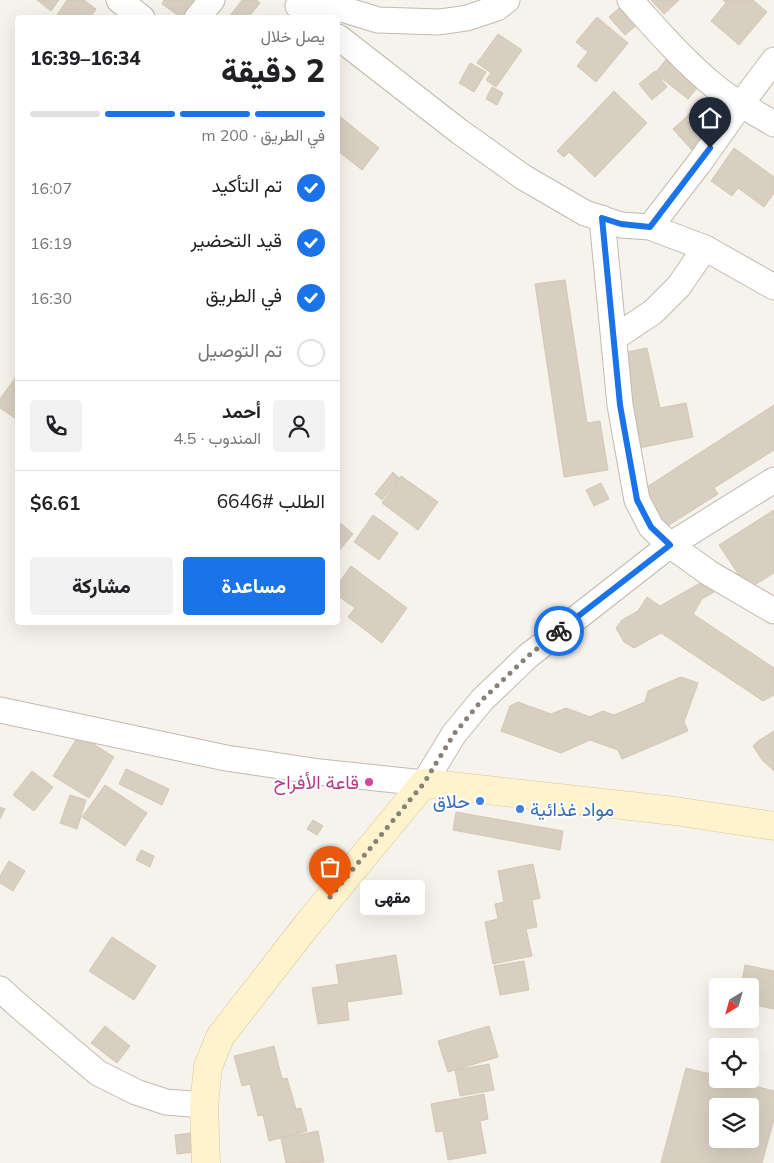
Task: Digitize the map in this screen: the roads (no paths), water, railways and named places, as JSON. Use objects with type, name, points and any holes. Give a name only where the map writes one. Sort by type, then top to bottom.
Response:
[{"type":"street","points":[[119,0],[138,15]]},
{"type":"street","points":[[200,15],[212,0]]},
{"type":"street","points":[[300,8],[312,3],[329,5],[378,20],[439,22],[467,18],[497,8],[507,0]]},
{"type":"street","points":[[630,0],[680,54],[712,84],[774,124]]},
{"type":"street","points":[[340,38],[453,126],[523,177],[584,212],[621,224],[650,227],[705,248],[774,287]]},
{"type":"street","points":[[650,227],[774,60]]},
{"type":"street","points":[[602,218],[620,405],[637,500],[651,527],[670,545],[709,573],[774,611]]},
{"type":"street","points":[[614,338],[653,312],[679,286],[705,248]]},
{"type":"street","points":[[206,1163],[204,1105],[208,1067],[220,1037],[306,925],[424,783],[454,734],[482,700],[528,656],[670,545],[774,480]]},
{"type":"street","points":[[0,710],[226,758],[320,772],[675,811],[774,826]]},
{"type":"street","points":[[0,989],[98,1072],[136,1092],[166,1102],[204,1105]]},
{"type":"place","name":"قاعة الأفراح","points":[[369,782]]},
{"type":"place","name":"حلاق","points":[[480,801]]},
{"type":"place","name":"مواد غذائية","points":[[520,809]]},
{"type":"place","name":"مقهى","points":[[330,897]]}]
